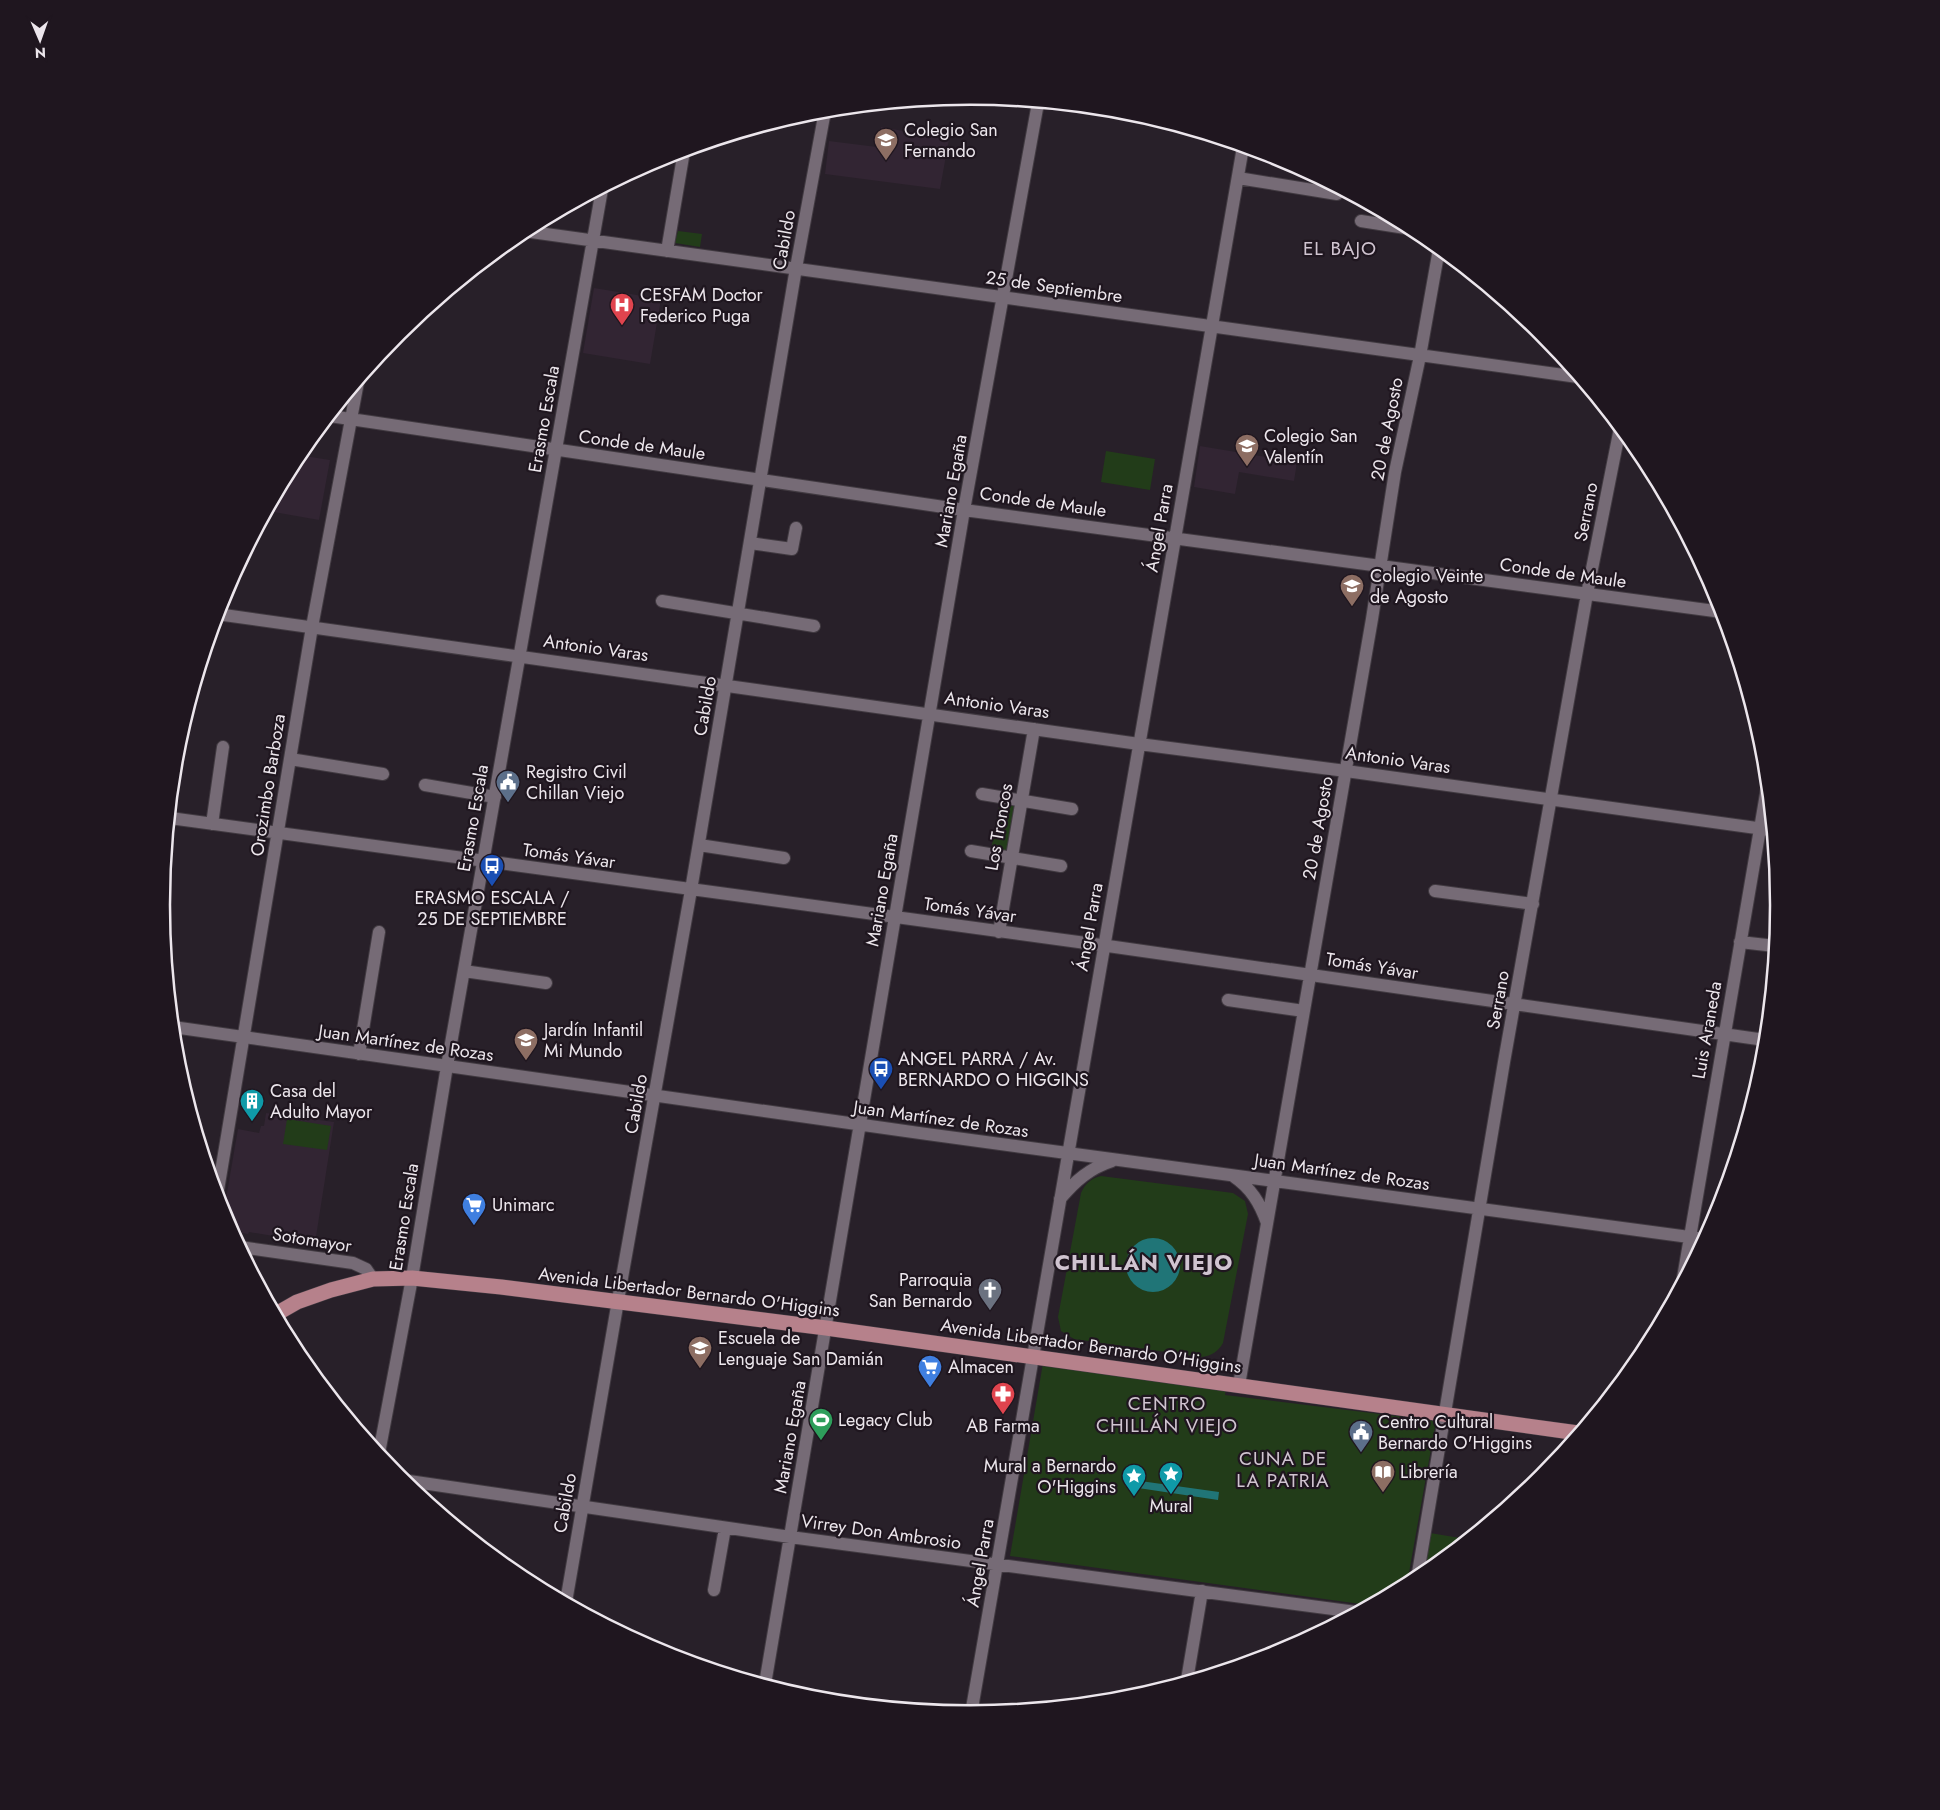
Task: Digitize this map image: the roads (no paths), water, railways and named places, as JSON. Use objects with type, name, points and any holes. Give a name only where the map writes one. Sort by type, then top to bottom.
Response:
[{"type":"main road","name":"Avenida Libertador Bernardo O'Higgins","points":[[281,1311],[297,1302],[330,1290],[373,1279],[412,1278],[618,1301],[826,1328],[1571,1432]]},
{"type":"street","name":"Mariano Egaña","points":[[766,1679],[964,510],[1037,108]]},
{"type":"street","name":"Cabildo","points":[[567,1596],[692,890],[796,268],[823,119]]},
{"type":"street","name":"Ángel Parra","points":[[973,1705],[1242,153]]},
{"type":"street","points":[[667,250],[683,159]]},
{"type":"street","points":[[1238,178],[1335,194]]},
{"type":"street","name":"Erasmo Escala","points":[[380,1444],[412,1278],[447,1066],[601,196]]},
{"type":"street","points":[[1361,221],[1392,226]]},
{"type":"street","name":"25 de Septiembre","points":[[537,233],[1569,376]]},
{"type":"street","name":"20 de Agosto","points":[[1239,1385],[1346,771],[1395,472],[1420,356],[1438,257]]},
{"type":"street","name":"Orozimbo Barboza","points":[[219,1181],[312,627],[356,393]]},
{"type":"street","name":"Conde de Maule","points":[[336,417],[964,510],[1714,611]]},
{"type":"street","name":"Serrano","points":[[1419,1566],[1514,1005],[1618,437]]},
{"type":"street","points":[[750,543],[792,549],[796,528]]},
{"type":"street","points":[[662,601],[814,626]]},
{"type":"street","name":"Antonio Varas","points":[[225,615],[1766,830]]},
{"type":"street","name":"Los Troncos","points":[[999,932],[1034,729]]},
{"type":"street","points":[[212,824],[223,747]]},
{"type":"street","points":[[290,759],[383,774]]},
{"type":"street","points":[[425,786],[494,797]]},
{"type":"street","points":[[982,794],[1072,809]]},
{"type":"street","name":"Tomás Yávar","points":[[175,819],[1310,974],[1758,1039]]},
{"type":"street","name":"Luis Araneda","points":[[1686,1261],[1740,942],[1766,831]]},
{"type":"street","points":[[699,845],[784,858]]},
{"type":"street","points":[[971,851],[1061,866]]},
{"type":"street","points":[[1435,890],[1532,904]]},
{"type":"street","points":[[359,1054],[380,932]]},
{"type":"street","points":[[1740,942],[1768,945]]},
{"type":"street","points":[[464,971],[546,983]]},
{"type":"street","points":[[1228,1000],[1304,1011]]},
{"type":"street","name":"Juan Martínez de Rozas","points":[[180,1028],[1067,1154],[1275,1180],[1697,1238]]},
{"type":"street","points":[[1059,1200],[1083,1175],[1114,1160]]},
{"type":"street","points":[[1233,1175],[1255,1196],[1267,1223]]},
{"type":"street","name":"Sotomayor","points":[[248,1247],[353,1263],[366,1270],[373,1279]]},
{"type":"street","name":"Virrey Don Ambrosio","points":[[416,1482],[790,1537],[1346,1611]]},
{"type":"street","points":[[714,1590],[725,1528]]},
{"type":"street","points":[[1188,1675],[1202,1591]]},
{"type":"water","points":[[1148,1238],[1158,1238],[1168,1242],[1176,1250],[1180,1265],[1176,1280],[1168,1288],[1158,1292],[1148,1292],[1138,1288],[1130,1280],[1126,1270],[1126,1260],[1130,1250],[1138,1242]]},
{"type":"water","points":[[1126,1479],[1219,1492],[1218,1500],[1125,1486]]},
{"type":"place","name":"Colegio San Fernando","points":[[886,161]]},
{"type":"place","name":"CESFAM Doctor Federico Puga","points":[[622,326]]},
{"type":"place","name":"Colegio San Valentín","points":[[1247,467]]},
{"type":"place","name":"Colegio Veinte de Agosto","points":[[1352,607]]},
{"type":"place","name":"Registro Civil Chillan Viejo","points":[[508,803]]},
{"type":"place","name":"ERASMO ESCALA / 25 DE SEPTIEMBRE","points":[[492,887]]},
{"type":"place","name":"Jardín Infantil Mi Mundo","points":[[526,1061]]},
{"type":"place","name":"ANGEL PARRA / Av. BERNARDO O HIGGINS","points":[[881,1090]]},
{"type":"place","name":"Casa del Adulto Mayor","points":[[252,1122]]},
{"type":"place","name":"Unimarc","points":[[474,1226]]},
{"type":"place","name":"Parroquia San Bernardo","points":[[990,1311]]},
{"type":"place","name":"Escuela de Lenguaje San Damián","points":[[700,1369]]},
{"type":"place","name":"Almacen","points":[[930,1388]]},
{"type":"place","name":"AB Farma","points":[[1003,1415]]},
{"type":"place","name":"Legacy Club","points":[[821,1441]]},
{"type":"place","name":"Centro Cultural Bernardo O'Higgins","points":[[1361,1453]]},
{"type":"place","name":"Librería","points":[[1383,1493]]},
{"type":"place","name":"Mural","points":[[1171,1495]]},
{"type":"place","name":"Mural a Bernardo O'Higgins","points":[[1134,1497]]},
{"type":"district","name":"EL BAJO","points":[[1340,248]]},
{"type":"district","name":"CHILLÁN VIEJO","points":[[1144,1262]]},
{"type":"district","name":"CENTRO CHILLÁN VIEJO","points":[[1167,1414]]},
{"type":"district","name":"CUNA DE LA PATRIA","points":[[1283,1469]]}]
